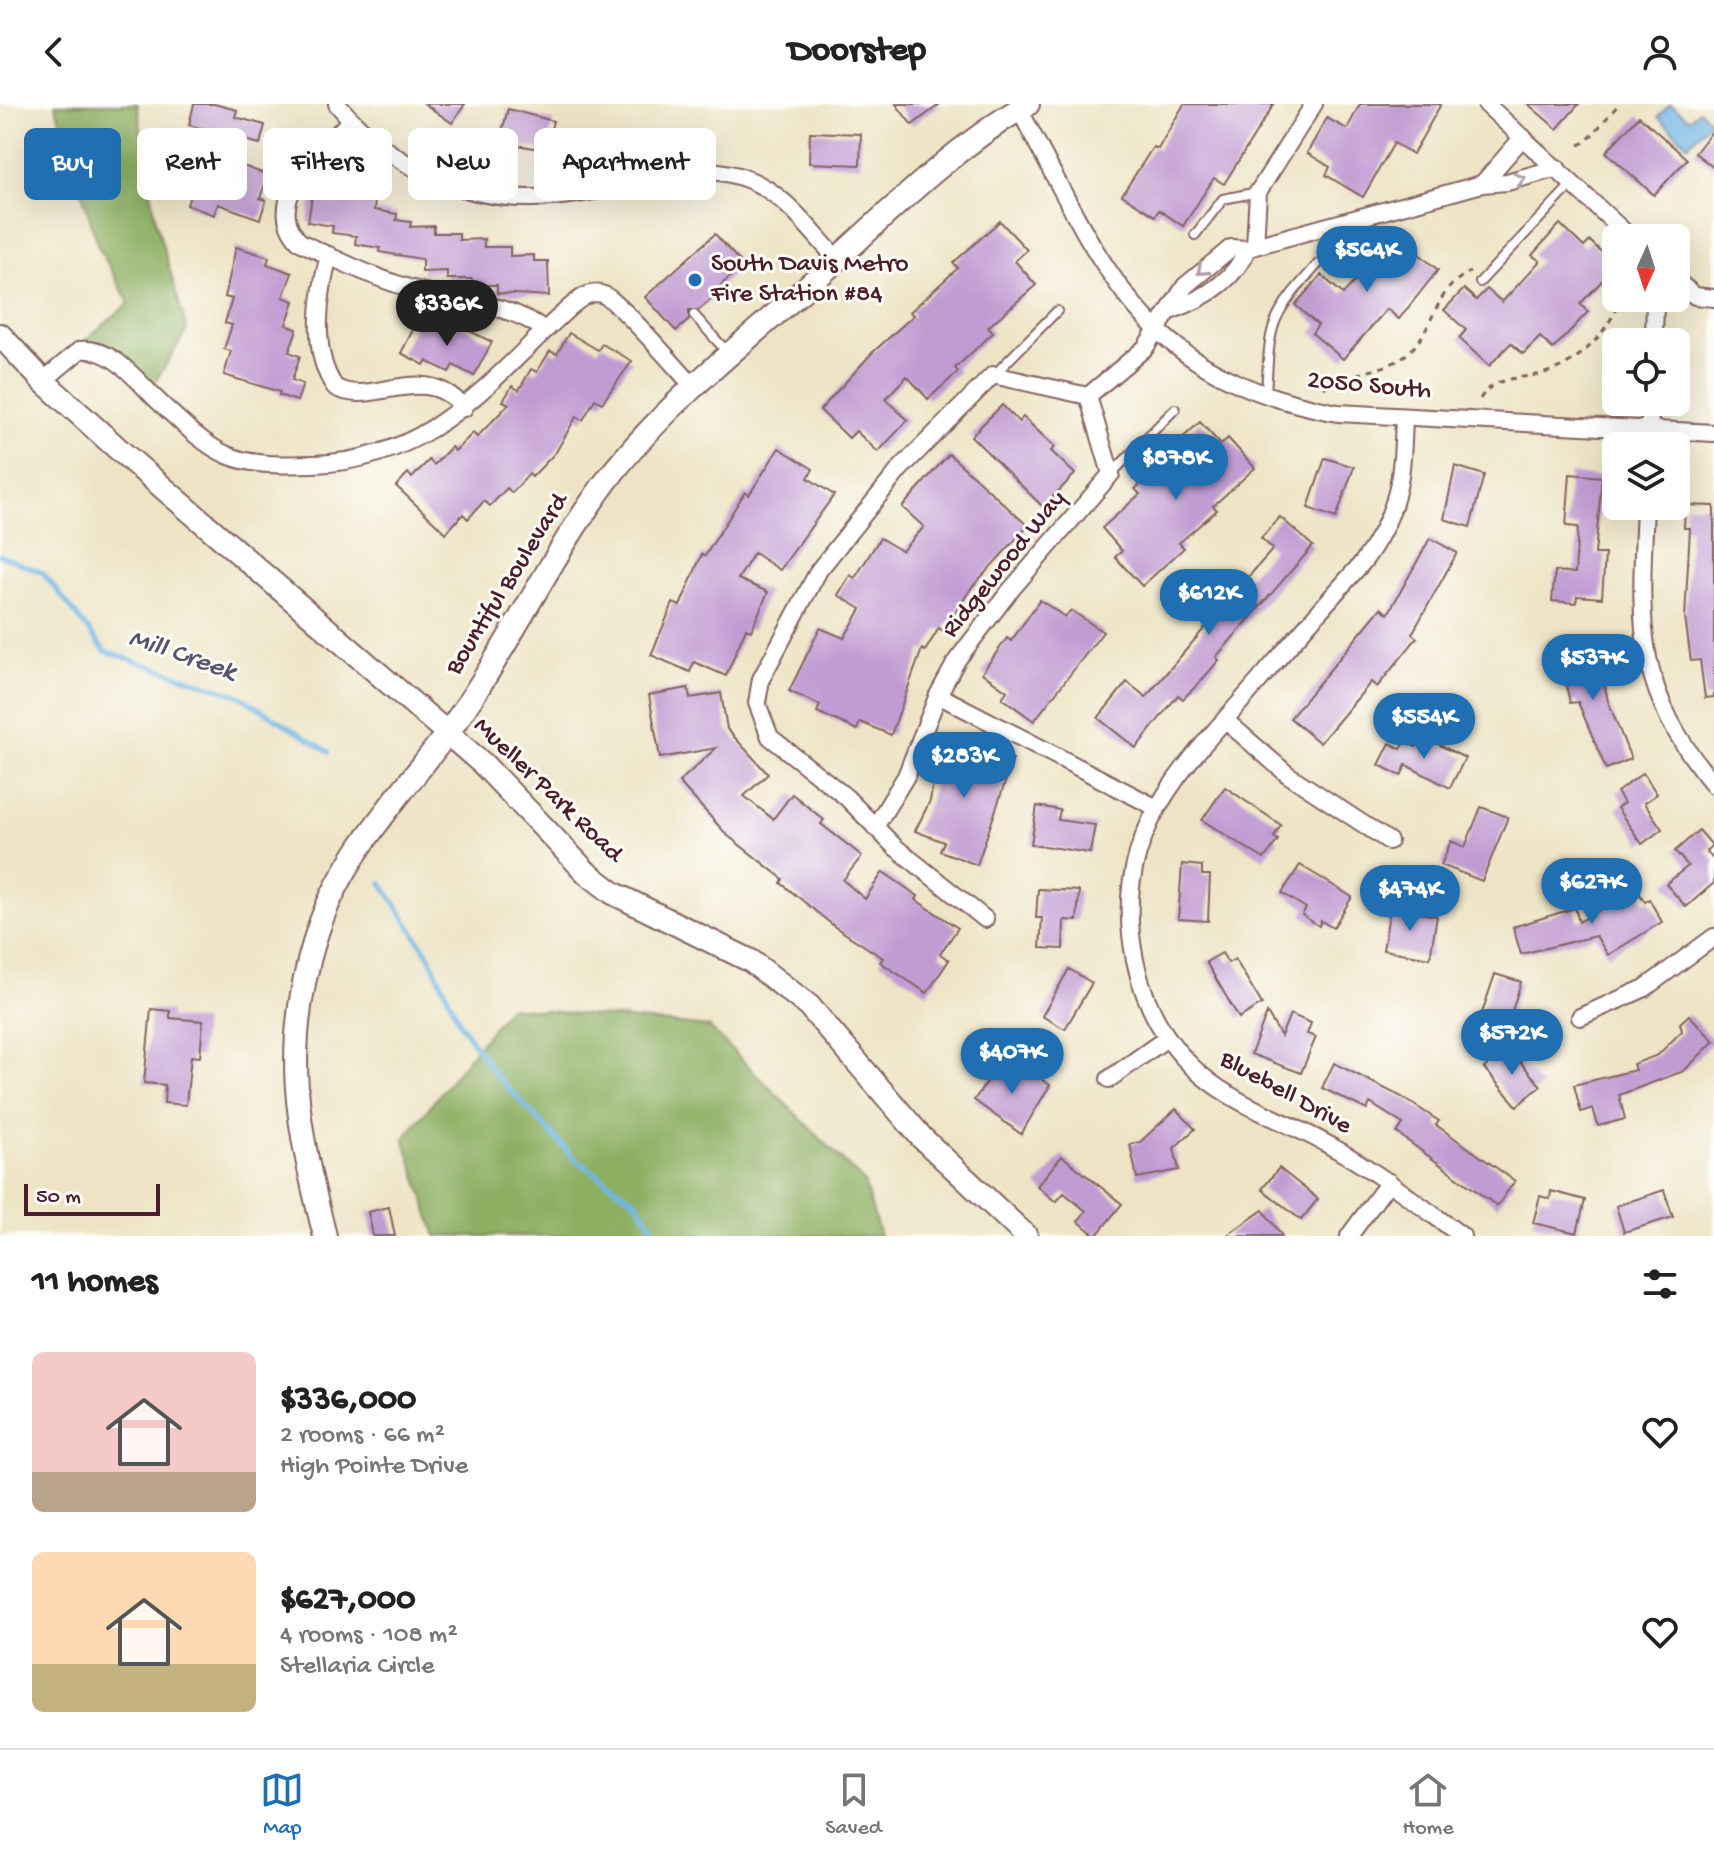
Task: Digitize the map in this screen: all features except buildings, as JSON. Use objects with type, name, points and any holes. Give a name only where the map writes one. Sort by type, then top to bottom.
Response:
[{"type":"main road","name":"Bountiful Boulevard","points":[[325,1236],[301,1142],[294,1076],[295,1041],[307,970],[321,922],[349,863],[447,732],[591,503],[637,444],[694,387],[837,259],[961,151],[1023,106]]},
{"type":"main road","name":"Mueller Park Road","points":[[0,335],[43,381],[447,732],[512,792],[563,851],[604,886],[751,961],[809,1006],[922,1138],[1026,1236]]},
{"type":"street","points":[[337,104],[383,149],[420,172],[457,187],[508,198],[578,194],[692,171],[712,170],[750,178],[782,199],[837,259]]},
{"type":"street","points":[[1251,248],[1258,192],[1314,104]]},
{"type":"street","points":[[1486,104],[1616,224]]},
{"type":"street","name":"2050 South","points":[[1023,106],[1094,251],[1124,294],[1157,331],[1203,365],[1266,396],[1338,413],[1602,434]]},
{"type":"street","points":[[351,120],[304,172],[285,210],[292,233],[300,242],[408,287],[517,314],[545,330]]},
{"type":"street","points":[[1482,184],[1523,137]]},
{"type":"street","points":[[1088,396],[1145,348],[1185,286],[1231,248],[1251,248],[1482,184],[1507,182],[1557,168]]},
{"type":"street","points":[[329,255],[321,294],[321,343],[326,371],[335,387],[355,392],[397,386],[431,387],[451,394],[464,408]]},
{"type":"street","points":[[1690,292],[1695,296],[1714,298]]},
{"type":"street","points":[[43,381],[80,350],[98,351],[114,359],[204,442],[238,461],[268,466],[339,463],[373,456],[413,442],[464,408],[584,295],[604,295],[694,387]]},
{"type":"street","points":[[985,919],[895,847],[846,797],[770,737],[757,703],[761,679],[819,570],[900,469],[993,375],[1088,396]]},
{"type":"street","points":[[1088,396],[1111,474]]},
{"type":"street","name":"Bluebell Drive","points":[[1404,417],[1401,484],[1387,526],[1376,545],[1225,720],[1155,807],[1134,862],[1129,920],[1138,974],[1155,1018],[1190,1065],[1219,1089],[1325,1143],[1389,1182],[1462,1236]]},
{"type":"street","name":"2050 South","points":[[1690,435],[1714,433]]},
{"type":"street","name":"Ridgewood Way","points":[[875,827],[906,776],[938,695],[980,628],[1111,474]]},
{"type":"street","points":[[1644,520],[1641,600],[1649,674],[1678,737],[1714,785]]},
{"type":"street","points":[[938,695],[1155,807]]},
{"type":"street","points":[[1225,720],[1287,774],[1389,841]]},
{"type":"street","points":[[1580,1017],[1645,988],[1714,937]]},
{"type":"street","points":[[1109,1079],[1167,1038]]},
{"type":"street","points":[[1349,1236],[1389,1182]]},
{"type":"lane","points":[[1480,282],[1572,183]]},
{"type":"lane","points":[[1195,235],[1223,199],[1258,192]]},
{"type":"lane","points":[[1339,263],[1361,234],[1361,217]]},
{"type":"lane","points":[[1266,396],[1273,321],[1283,303],[1318,264]]},
{"type":"lane","points":[[993,375],[1057,311]]},
{"type":"lane","points":[[694,315],[730,355]]},
{"type":"lane","points":[[1111,474],[1175,409]]},
{"type":"path","points":[[1579,145],[1586,142],[1619,104]]},
{"type":"path","points":[[1324,388],[1400,359],[1418,342],[1439,298],[1454,282],[1478,269],[1488,273]]},
{"type":"path","points":[[1480,399],[1498,381],[1538,375],[1577,358],[1604,331],[1614,312]]},
{"type":"green space","points":[[55,104],[137,104],[141,128],[137,128],[137,200],[152,200],[187,330],[154,384],[84,341],[129,303],[98,246],[84,200],[121,200],[121,128],[62,128]]},
{"type":"green space","points":[[509,1007],[709,1027],[864,1182],[880,1236],[436,1236],[404,1139]]},
{"type":"water","points":[[1670,104],[1690,119],[1699,110],[1711,121],[1688,145],[1658,117]]},
{"type":"waterway","name":"Mill Creek","points":[[0,555],[43,573],[105,651],[238,695],[329,752]]},
{"type":"waterway","points":[[382,883],[429,956],[461,1025],[494,1073],[576,1160],[637,1202],[658,1236]]},
{"type":"place","name":"South Davis Metro Fire Station #84","points":[[695,280]]}]
